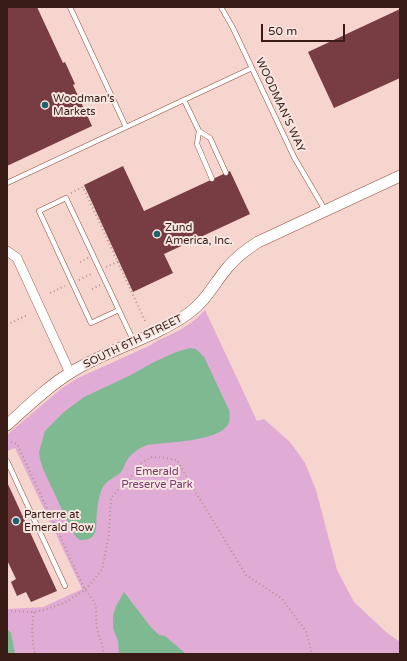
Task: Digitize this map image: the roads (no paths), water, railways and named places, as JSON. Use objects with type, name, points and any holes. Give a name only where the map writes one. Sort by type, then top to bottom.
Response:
[{"type":"street","name":"SOUTH 6TH STREET","points":[[7,425],[50,387],[70,373],[172,324],[191,312],[208,295],[228,267],[241,253],[258,242],[400,176]]},
{"type":"street","points":[[7,251],[17,258],[70,373]]},
{"type":"lane","points":[[70,7],[126,127]]},
{"type":"lane","name":"WOODMAN'S WAY","points":[[220,7],[233,28],[294,156],[325,210]]},
{"type":"lane","points":[[7,183],[252,68]]},
{"type":"lane","points":[[184,100],[199,131],[210,138],[226,172]]},
{"type":"lane","points":[[199,131],[196,144],[212,179]]},
{"type":"lane","points":[[119,310],[91,323],[39,211],[66,198],[119,310],[134,342]]},
{"type":"lane","points":[[7,461],[65,586]]},
{"type":"place","name":"Woodman's Markets","points":[[45,105]]},
{"type":"place","name":"Zund America, Inc.","points":[[157,234]]},
{"type":"place","name":"Parterre at Emerald Row","points":[[16,521]]},
{"type":"park label","name":"Emerald Preserve Park","points":[[157,478]]}]
